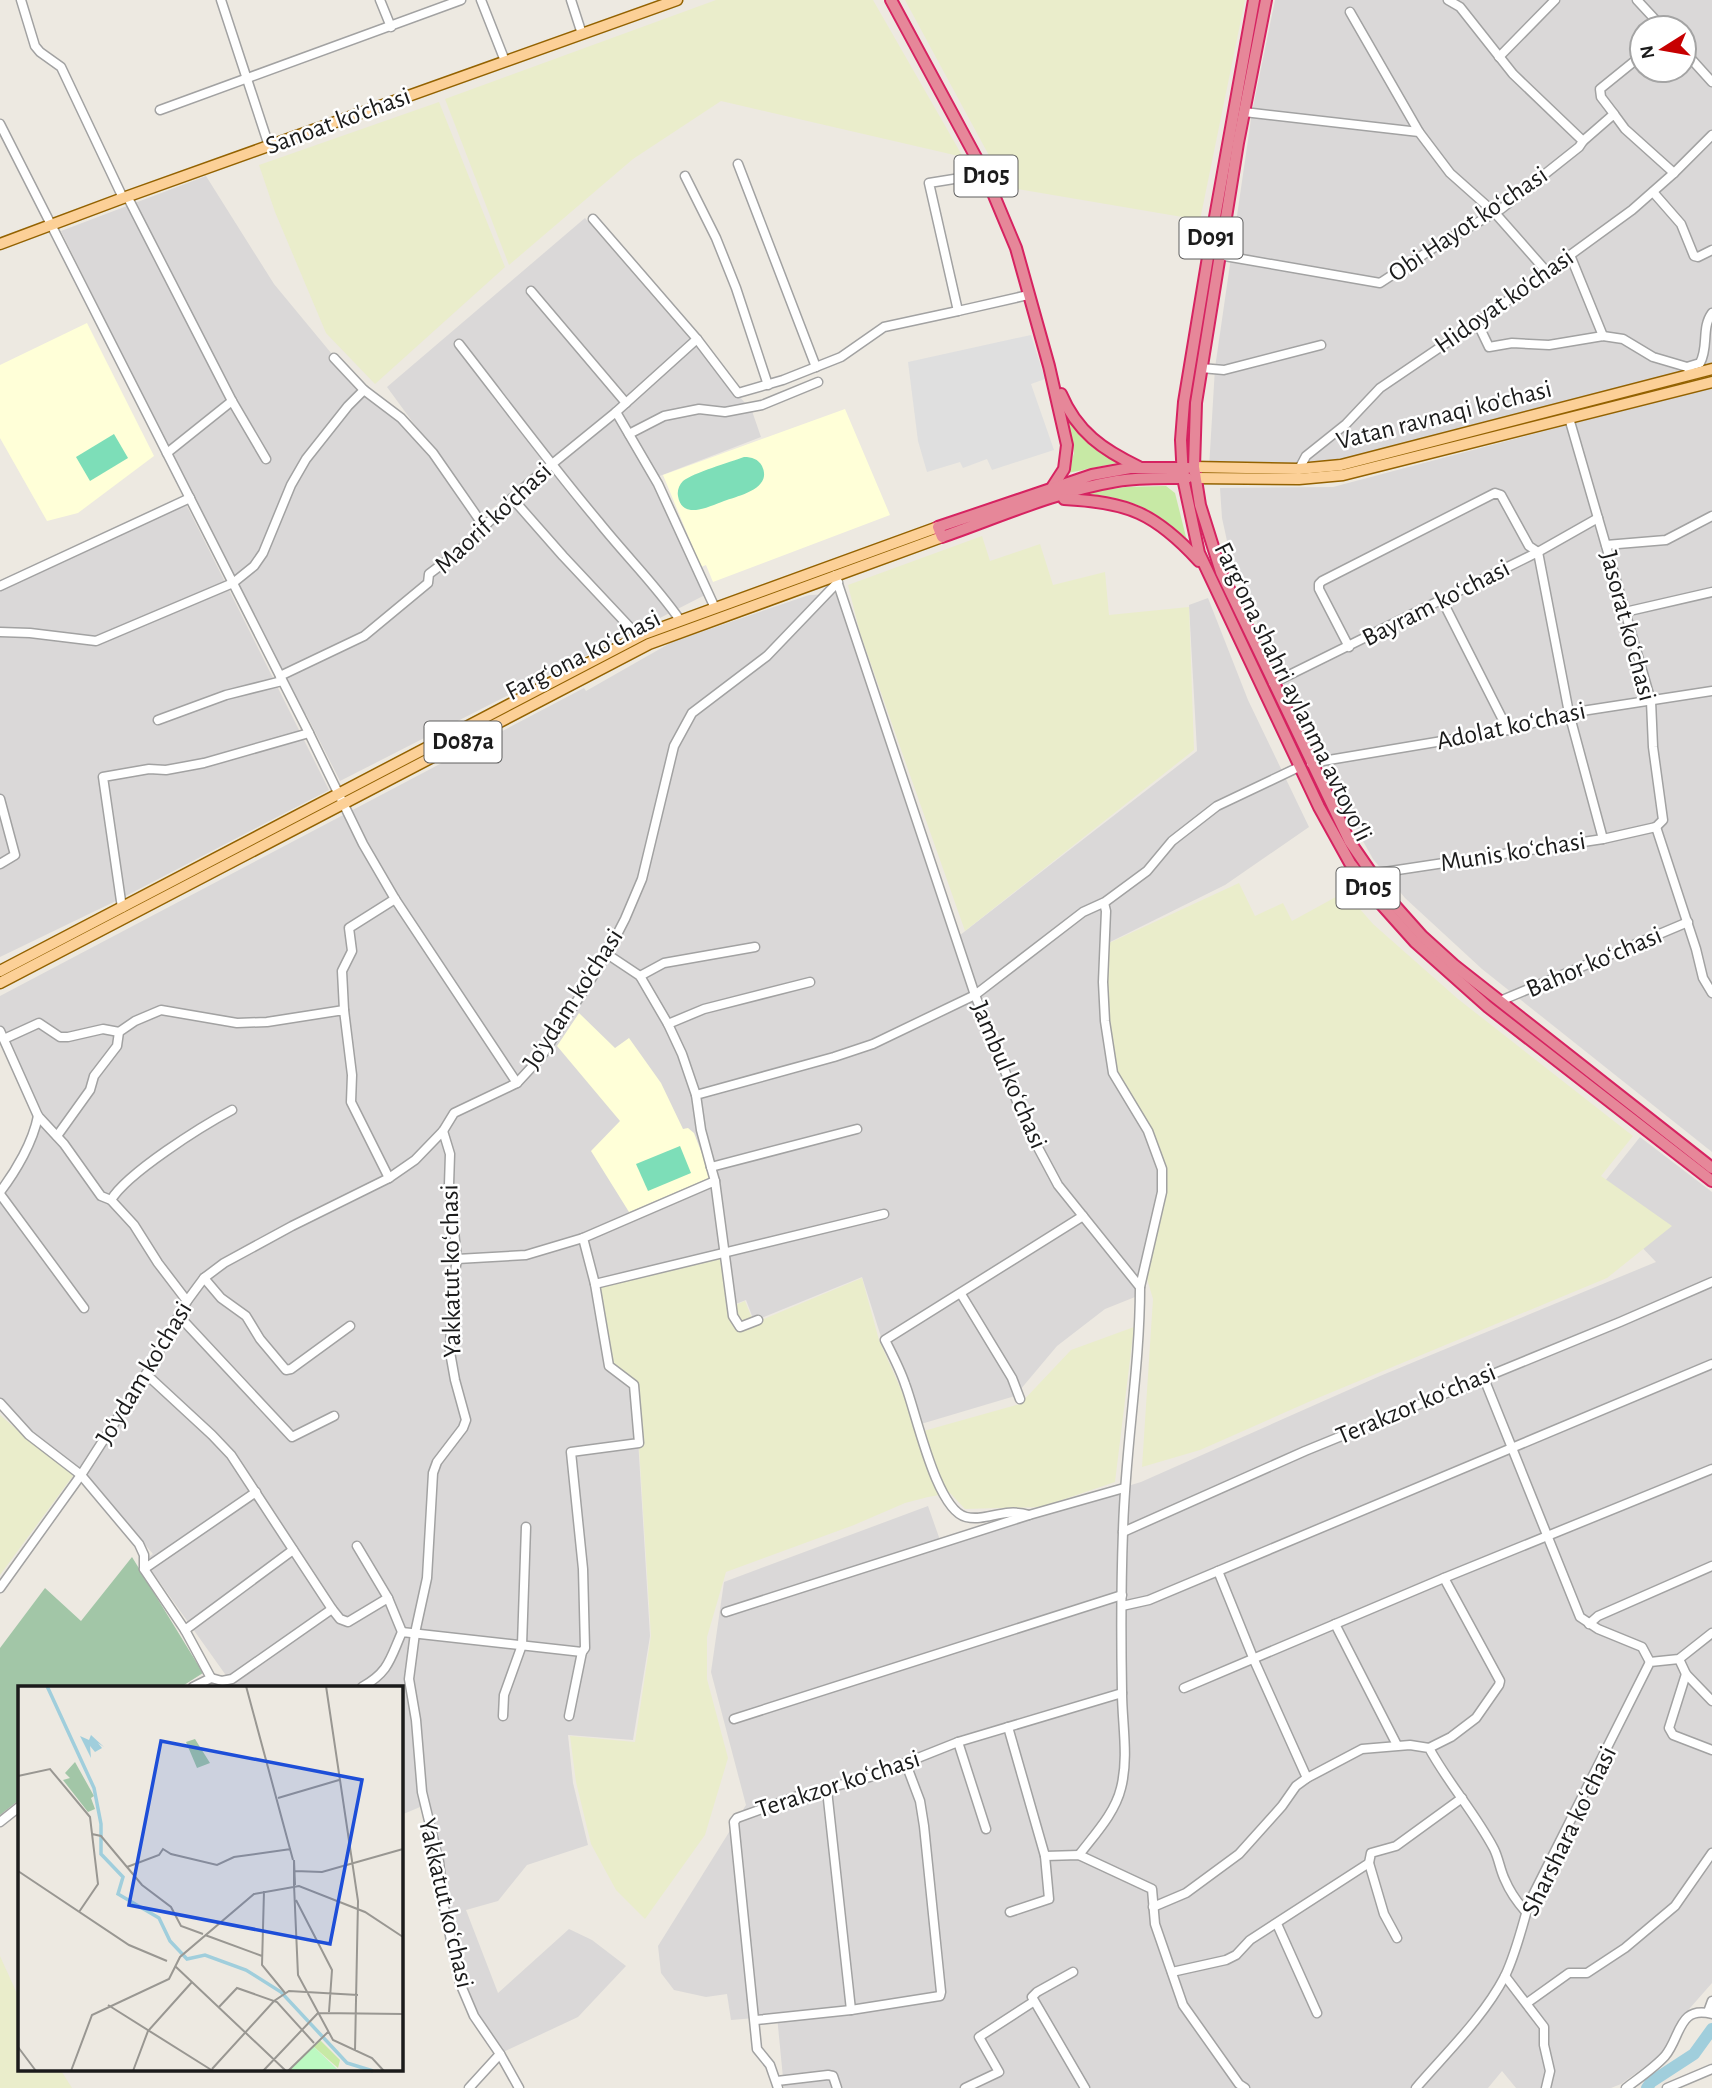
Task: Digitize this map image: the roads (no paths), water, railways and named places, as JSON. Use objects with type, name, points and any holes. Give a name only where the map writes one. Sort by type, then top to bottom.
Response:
[{"type":"highway","name":"D105","points":[[891,0],[985,174],[1016,248],[1049,366],[1068,451],[1062,474],[1052,493],[1109,502],[1143,513],[1176,537],[1204,567]]},
{"type":"highway","name":"D091","points":[[1182,473],[1184,402],[1254,0]]},
{"type":"highway","name":"D091","points":[[1195,473],[1194,422],[1201,368],[1244,112],[1266,0]]},
{"type":"highway","name":"D105","points":[[1049,366],[1066,407],[1093,440],[1108,452],[1142,468]]},
{"type":"highway","name":"Fargʻona koʻchasi","points":[[940,532],[1052,493],[1092,475],[1142,468],[1182,473]]},
{"type":"highway","name":"Fargʻona koʻchasi","points":[[1052,493],[1119,480],[1182,473]]},
{"type":"highway","name":"Vatan ravnaqi ko'chasi","points":[[1182,473],[1195,473]]},
{"type":"highway","name":"Farg‘ona shahri aylanma avtoyo‘li","points":[[1182,473],[1194,536],[1204,567],[1299,767],[1350,863],[1401,928],[1488,1007],[1712,1168]]},
{"type":"highway","name":"Farg‘ona shahri aylanma avtoyo‘li","points":[[1195,473],[1213,554],[1350,842],[1371,874],[1422,936],[1454,965],[1712,1181]]},
{"type":"main road","name":"Sanoat ko'chasi","points":[[0,244],[582,34],[651,4],[677,0]]},
{"type":"main road","name":"Vatan ravnaqi ko'chasi","points":[[1195,473],[1340,465],[1690,371],[1712,369]]},
{"type":"main road","name":"Vatan ravnaqi ko'chasi","points":[[1195,473],[1299,479],[1343,475],[1712,382]]},
{"type":"main road","name":"Fargʻona koʻchasi","points":[[0,983],[639,637],[680,620],[940,532]]},
{"type":"main road","name":"Fargʻona koʻchasi","points":[[0,971],[649,644],[837,579],[940,532]]},
{"type":"street","points":[[21,0],[35,46],[61,67],[125,197],[232,401],[266,459]]},
{"type":"street","points":[[221,0],[269,146]]},
{"type":"street","points":[[380,0],[391,27]]},
{"type":"street","points":[[160,110],[461,0]]},
{"type":"street","points":[[481,0],[505,61]]},
{"type":"street","points":[[571,0],[582,34]]},
{"type":"street","points":[[1448,0],[1460,7],[1513,74],[1583,141]]},
{"type":"street","points":[[1499,57],[1555,0]]},
{"type":"street","points":[[1637,0],[1650,14]]},
{"type":"street","points":[[1350,12],[1419,132],[1450,173],[1494,213],[1546,272]]},
{"type":"street","points":[[1628,66],[1600,89],[1601,97],[1625,129],[1674,173]]},
{"type":"street","points":[[1698,66],[1712,82]]},
{"type":"street","points":[[1244,112],[1419,132]]},
{"type":"street","name":"Obi Hayot koʻchasi","points":[[1219,255],[1380,283],[1494,213],[1579,147],[1614,114]]},
{"type":"street","points":[[0,124],[363,844],[396,900],[517,1083]]},
{"type":"street","name":"Hidoyat ko'chasi","points":[[1299,469],[1306,456],[1346,424],[1380,388],[1477,322],[1653,192],[1712,135]]},
{"type":"street","points":[[738,164],[816,367]]},
{"type":"street","points":[[958,311],[929,183],[985,174]]},
{"type":"street","points":[[685,176],[716,238],[736,288],[768,385]]},
{"type":"street","points":[[1653,192],[1681,224],[1694,256],[1698,257],[1712,250]]},
{"type":"street","points":[[593,219],[697,339],[738,393],[768,385],[841,357],[884,327],[1028,295]]},
{"type":"street","points":[[1570,255],[1603,336]]},
{"type":"street","points":[[531,291],[626,403]]},
{"type":"street","points":[[1477,322],[1486,344],[1493,348],[1512,344],[1549,345],[1603,336],[1623,339],[1653,357],[1690,371],[1703,358],[1706,344],[1705,325],[1712,313]]},
{"type":"street","name":"Maorif ko'chasi","points":[[158,720],[281,678],[364,636],[428,583],[429,574],[457,552],[512,498],[616,412],[697,339]]},
{"type":"street","points":[[459,344],[551,464],[659,590],[680,620]]},
{"type":"street","points":[[1201,368],[1224,370],[1321,345]]},
{"type":"street","points":[[334,358],[364,390],[401,418],[433,453],[483,525]]},
{"type":"street","points":[[629,434],[664,416],[699,409],[725,412],[762,405],[818,382]]},
{"type":"street","points":[[0,632],[96,641],[233,583],[254,566],[263,553],[291,485],[306,459],[364,390]]},
{"type":"street","points":[[167,453],[232,401]]},
{"type":"street","points":[[616,412],[658,484],[715,608]]},
{"type":"street","name":"Jasorat koʻchasi","points":[[1569,418],[1651,701],[1653,747],[1663,820],[1656,827],[1688,922],[1703,978],[1712,993]]},
{"type":"street","points":[[1349,647],[1319,589],[1322,581],[1495,494],[1502,495],[1529,546],[1538,552],[1569,713],[1603,839]]},
{"type":"street","points":[[0,586],[190,498]]},
{"type":"street","points":[[512,498],[639,637]]},
{"type":"street","points":[[1606,545],[1666,540],[1712,516]]},
{"type":"street","name":"Bayram koʻchasi","points":[[1273,683],[1538,552],[1598,518]]},
{"type":"street","name":"Jo'ydam ko'chasi","points":[[0,1588],[81,1475],[146,1374],[187,1301],[204,1278],[224,1263],[292,1226],[389,1178],[415,1160],[443,1131],[454,1113],[517,1083],[541,1057],[607,954],[642,879],[674,746],[692,713],[767,656],[837,579]]},
{"type":"street","name":"Jambul koʻchasi","points":[[837,579],[975,995],[1027,1127],[1058,1185],[1140,1287]]},
{"type":"street","points":[[1625,612],[1712,592]]},
{"type":"street","points":[[1442,600],[1508,730]]},
{"type":"street","name":"Adolat koʻchasi","points":[[1311,763],[1508,730],[1569,713],[1712,691]]},
{"type":"street","points":[[122,908],[103,777],[204,763],[309,733]]},
{"type":"street","points":[[696,1095],[834,1058],[873,1044],[975,995],[1083,912],[1104,903],[1147,871],[1172,841],[1217,806],[1299,767]]},
{"type":"street","points":[[0,799],[15,855],[0,863]]},
{"type":"street","name":"Munis koʻchasi","points":[[1371,874],[1603,839],[1656,827]]},
{"type":"street","points":[[389,1178],[351,1102],[352,1075],[341,986],[342,971],[352,951],[349,928],[396,900]]},
{"type":"street","points":[[1079,1855],[1110,1815],[1121,1791],[1125,1773],[1122,1693],[1124,1488],[1139,1335],[1140,1287],[1162,1192],[1162,1170],[1148,1131],[1113,1073],[1105,1021],[1104,903]]},
{"type":"street","name":"Bahor koʻchasi","points":[[1500,1001],[1688,922]]},
{"type":"street","points":[[640,976],[664,963],[755,947]]},
{"type":"street","points":[[607,954],[640,976],[682,1054],[696,1095],[701,1130],[715,1181],[723,1253],[736,1323],[744,1327],[758,1320]]},
{"type":"street","points":[[668,1024],[704,1009],[810,982]]},
{"type":"street","points":[[187,1301],[134,1225],[111,1200],[101,1196],[57,1136],[38,1116],[2,1035],[39,1023],[60,1037],[96,1030],[119,1032],[135,1021],[161,1010],[237,1023],[277,1021],[344,1010]]},
{"type":"street","points":[[57,1136],[90,1090],[94,1076],[117,1046],[119,1032]]},
{"type":"street","points":[[111,1200],[118,1189],[147,1166],[210,1121],[232,1110]]},
{"type":"street","points":[[38,1116],[36,1128],[0,1193],[84,1308]]},
{"type":"street","points":[[711,1167],[857,1129]]},
{"type":"street","name":"Yakkatut koʻchasi","points":[[443,1131],[450,1154],[449,1185],[457,1259],[452,1292],[450,1352],[466,1420],[437,1462],[433,1473],[427,1578],[415,1633],[409,1679],[416,1720],[422,1793],[439,1862],[444,1907],[460,1983],[474,2016],[519,2088]]},
{"type":"street","points":[[457,1259],[526,1255],[583,1238],[715,1181]]},
{"type":"street","points":[[595,1284],[884,1213]]},
{"type":"street","points":[[1029,1515],[1015,1511],[966,1517],[958,1514],[945,1499],[935,1480],[904,1381],[885,1340],[1083,1216]]},
{"type":"street","points":[[569,1716],[585,1648],[583,1569],[571,1452],[639,1443],[634,1385],[609,1366],[595,1284],[583,1238]]},
{"type":"street","points":[[204,1278],[221,1298],[246,1316],[260,1339],[286,1370],[350,1326]]},
{"type":"street","name":"Terakzor koʻchasi","points":[[1123,1532],[1293,1456],[1712,1282]]},
{"type":"street","points":[[961,1294],[1012,1378],[1020,1399]]},
{"type":"street","points":[[179,1316],[292,1437],[334,1416]]},
{"type":"street","points":[[1122,1606],[1149,1600],[1712,1364]]},
{"type":"street","points":[[146,1374],[231,1455],[340,1619],[348,1622],[388,1598]]},
{"type":"street","points":[[1483,1376],[1580,1617],[1589,1624],[1642,1647],[1650,1661],[1679,1659],[1712,1633]]},
{"type":"street","points":[[0,1403],[29,1435],[81,1475],[139,1544],[144,1555],[144,1569],[185,1630],[208,1682],[232,1679],[332,1609]]},
{"type":"street","points":[[1184,1688],[1712,1469]]},
{"type":"street","points":[[726,1612],[1029,1515],[1124,1488]]},
{"type":"street","points":[[144,1569],[256,1492]]},
{"type":"street","points":[[503,1716],[505,1695],[522,1645],[526,1527]]},
{"type":"street","points":[[357,1546],[388,1598],[402,1632],[385,1670],[364,1686]]},
{"type":"street","points":[[185,1630],[293,1550]]},
{"type":"street","points":[[1589,1624],[1598,1616],[1712,1566]]},
{"type":"street","points":[[1218,1571],[1307,1779]]},
{"type":"street","points":[[1153,1907],[1186,1893],[1239,1853],[1282,1806],[1296,1786],[1307,1779],[1362,1749],[1397,1745],[1429,1748],[1451,1737],[1476,1718],[1500,1681],[1444,1578]]},
{"type":"street","points":[[734,1720],[1122,1595]]},
{"type":"street","points":[[1335,1624],[1397,1745]]},
{"type":"street","points":[[402,1632],[582,1652]]},
{"type":"street","points":[[1679,1659],[1686,1674],[1712,1701]]},
{"type":"street","name":"Sharshara koʻchasi","points":[[1416,2088],[1471,2024],[1505,1976],[1526,1912],[1650,1661]]},
{"type":"street","points":[[1686,1674],[1670,1732],[1712,1750]]},
{"type":"street","name":"Terakzor koʻchasi","points":[[778,2085],[770,2065],[757,2049],[734,1822],[742,1816],[775,1804],[906,1764],[958,1742],[1122,1693]]},
{"type":"street","points":[[1008,1727],[1045,1856],[1049,1899],[1010,1912]]},
{"type":"street","points":[[958,1742],[986,1829]]},
{"type":"street","points":[[1429,1748],[1445,1777],[1462,1798],[1493,1848],[1502,1867],[1504,1880],[1526,1912]]},
{"type":"street","points":[[756,2020],[937,1998],[941,1992],[924,1826],[920,1801],[906,1764]]},
{"type":"street","points":[[827,1790],[851,2010]]},
{"type":"street","points":[[1397,1938],[1384,1914],[1369,1863],[1371,1853],[1396,1846],[1462,1798]]},
{"type":"street","points":[[0,1822],[18,1808]]},
{"type":"street","points":[[1527,2003],[1569,1973],[1587,1973],[1625,1948],[1675,1906],[1712,1853]]},
{"type":"street","points":[[1045,1856],[1079,1855],[1152,1889],[1155,1924],[1183,2005],[1239,2084],[1245,2088]]},
{"type":"street","points":[[1172,1972],[1226,1960],[1236,1955],[1250,1940],[1369,1863]]},
{"type":"street","points":[[1277,1924],[1317,2012]]},
{"type":"street","points":[[1073,1972],[1033,1994],[1033,2002],[1084,2088]]},
{"type":"street","points":[[1505,1976],[1544,2027],[1544,2045],[1550,2071],[1546,2088]]},
{"type":"street","points":[[1626,2088],[1665,2055],[1686,2017],[1700,2011],[1710,2013],[1712,2001]]},
{"type":"street","points":[[965,2088],[999,2071],[979,2037],[1033,2002]]},
{"type":"street","points":[[469,2088],[500,2054]]},
{"type":"street","points":[[1667,2088],[1712,2070]]},
{"type":"street","points":[[778,2085],[828,2075],[833,2076],[837,2088]]},
{"type":"waterway","points":[[1647,2088],[1651,2082],[1694,2054],[1712,2029]]}]
